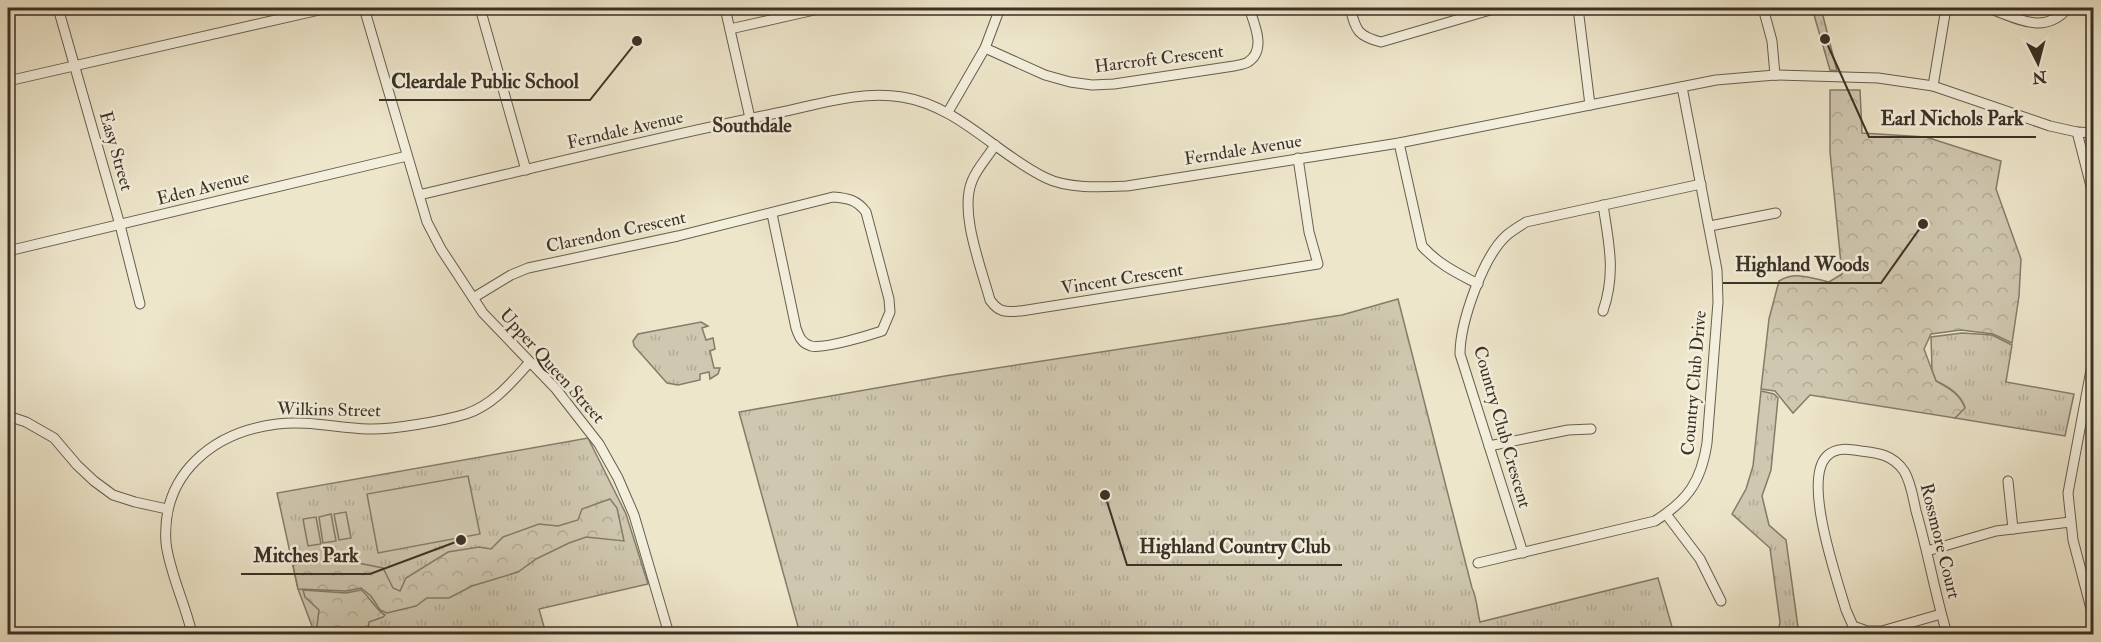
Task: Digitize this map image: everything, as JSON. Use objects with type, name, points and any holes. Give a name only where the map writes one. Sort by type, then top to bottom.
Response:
[{"type":"street","name":"Easy Street","points":[[58,8],[120,225],[140,304]]},
{"type":"street","points":[[8,81],[328,8]]},
{"type":"street","name":"Upper Queen Street","points":[[364,8],[427,222],[441,249],[483,313],[556,389],[599,444],[618,478],[637,526],[669,634]]},
{"type":"street","points":[[480,8],[526,170]]},
{"type":"street","points":[[725,8],[750,118]]},
{"type":"street","points":[[730,29],[820,8]]},
{"type":"street","points":[[948,112],[985,48],[1000,8]]},
{"type":"street","name":"Harcroft Crescent","points":[[985,48],[1045,75],[1092,85],[1114,84],[1234,66],[1250,61],[1257,51],[1258,35],[1249,8]]},
{"type":"street","points":[[1350,8],[1356,29],[1365,38],[1381,42],[1497,8]]},
{"type":"street","points":[[1578,8],[1590,105]]},
{"type":"street","points":[[1763,8],[1772,41],[1775,75]]},
{"type":"street","points":[[1933,86],[1946,8]]},
{"type":"street","points":[[1988,8],[2031,22],[2046,24],[2061,16],[2068,8]]},
{"type":"street","name":"Ferndale Avenue","points":[[419,195],[750,118],[867,95],[902,97],[948,112],[1048,180],[1086,187],[1127,186],[1399,143],[1716,80],[1775,75],[1878,78],[1933,86],[2050,126],[2094,133]]},
{"type":"street","name":"Country Club Drive","points":[[1478,563],[1654,521],[1676,508],[1686,496],[1704,465],[1718,302],[1717,270],[1682,87]]},
{"type":"street","points":[[2077,132],[2094,198]]},
{"type":"street","points":[[1399,143],[1422,246],[1433,258],[1449,269],[1478,284]]},
{"type":"street","name":"Vincent Crescent","points":[[995,145],[972,180],[967,213],[990,300],[995,308],[1002,312],[1022,311],[1318,264],[1309,232],[1298,158]]},
{"type":"street","name":"Eden Avenue","points":[[8,251],[406,156]]},
{"type":"street","name":"Country Club Crescent","points":[[1522,553],[1460,354],[1463,328],[1491,255],[1506,236],[1526,222],[1701,184]]},
{"type":"street","name":"Clarendon Crescent","points":[[473,298],[511,275],[528,268],[772,214],[834,197],[848,198],[859,202],[866,212],[889,299],[890,312],[882,331],[824,346],[811,346],[801,340],[796,328],[772,214]]},
{"type":"street","points":[[1603,205],[1612,265],[1609,295],[1603,311]]},
{"type":"street","points":[[1710,226],[1776,213]]},
{"type":"street","points":[[2094,354],[2068,493],[2070,522],[2094,620]]},
{"type":"street","name":"Wilkins Street","points":[[192,634],[166,544],[167,509],[177,484],[199,456],[222,439],[276,424],[303,422],[368,429],[397,427],[467,414],[503,392],[529,363]]},
{"type":"street","points":[[8,416],[26,422],[54,438],[94,482],[113,495],[167,509]]},
{"type":"street","points":[[1489,446],[1568,430],[1591,429]]},
{"type":"street","name":"Rossmore Court","points":[[1941,614],[1882,631],[1867,631],[1852,626],[1818,506],[1821,462],[1828,455],[1836,450],[1884,454],[1904,471],[1928,551],[1947,634]]},
{"type":"street","points":[[2008,481],[2013,529]]},
{"type":"street","points":[[1666,514],[1700,560],[1720,601]]},
{"type":"street","points":[[1928,551],[1996,531],[2070,522]]},
{"type":"street","points":[[2080,634],[2094,631]]},
{"type":"green space","points":[[1812,8],[1821,8],[1837,71],[1830,70]]},
{"type":"green space","points":[[1830,90],[1860,90],[1862,133],[1926,137],[2001,161],[1996,189],[2021,259],[2019,296],[2012,343],[1993,334],[1961,330],[1931,334],[1924,349],[1936,381],[1957,395],[1965,408],[1955,418],[1810,395],[1793,413],[1775,391],[1761,389],[1769,319],[1779,281],[1797,276],[1829,282],[1842,274],[1830,152]]},
{"type":"green space","points":[[1398,299],[1480,622],[1658,578],[1674,634],[800,634],[739,412],[945,376],[1342,315]]},
{"type":"green space","points":[[701,322],[708,326],[702,328],[706,340],[713,338],[715,349],[710,351],[714,368],[720,368],[718,374],[710,379],[709,372],[700,374],[700,380],[678,385],[667,383],[634,346],[633,341],[638,334]]},
{"type":"green space","points":[[1962,333],[1992,335],[2012,345],[2006,382],[2074,394],[2065,436],[1955,418],[1965,407],[1954,391],[1936,381],[1932,370],[1931,337]]},
{"type":"green space","points":[[1761,391],[1774,394],[1778,398],[1771,470],[1762,496],[1769,525],[1786,540],[1798,627],[1778,634],[1780,622],[1770,548],[1732,514],[1746,489],[1753,466]]},
{"type":"green space","points":[[588,438],[626,514],[648,584],[539,609],[546,634],[315,634],[298,589],[277,493]]},
{"type":"green space","points":[[468,476],[480,534],[378,553],[367,494]]},
{"type":"green space","points":[[610,499],[617,508],[624,541],[586,537],[536,559],[518,572],[472,586],[449,598],[427,598],[416,606],[387,613],[380,610],[371,596],[361,588],[346,591],[298,589],[293,565],[333,558],[383,568],[393,588],[400,591],[406,578],[448,552],[479,547],[491,549],[503,537],[539,524],[558,526],[578,520],[582,509]]},
{"type":"green space","points":[[346,512],[351,538],[339,540],[334,514]]},
{"type":"green space","points":[[331,514],[336,541],[323,543],[319,517]]},
{"type":"green space","points":[[316,517],[321,544],[308,546],[303,519]]},
{"type":"green space","points":[[303,590],[346,593],[361,590],[385,615],[369,622],[368,634],[316,634],[319,610],[305,597]]},
{"type":"place","name":"Earl Nichols Park","points":[[1825,39]]},
{"type":"place","name":"Cleardale Public School","points":[[637,41]]},
{"type":"place","name":"Highland Woods","points":[[1923,224]]},
{"type":"place","name":"Highland Country Club","points":[[1105,495]]},
{"type":"place","name":"Mitches Park","points":[[461,540]]},
{"type":"district","name":"Southdale","points":[[752,125]]}]
